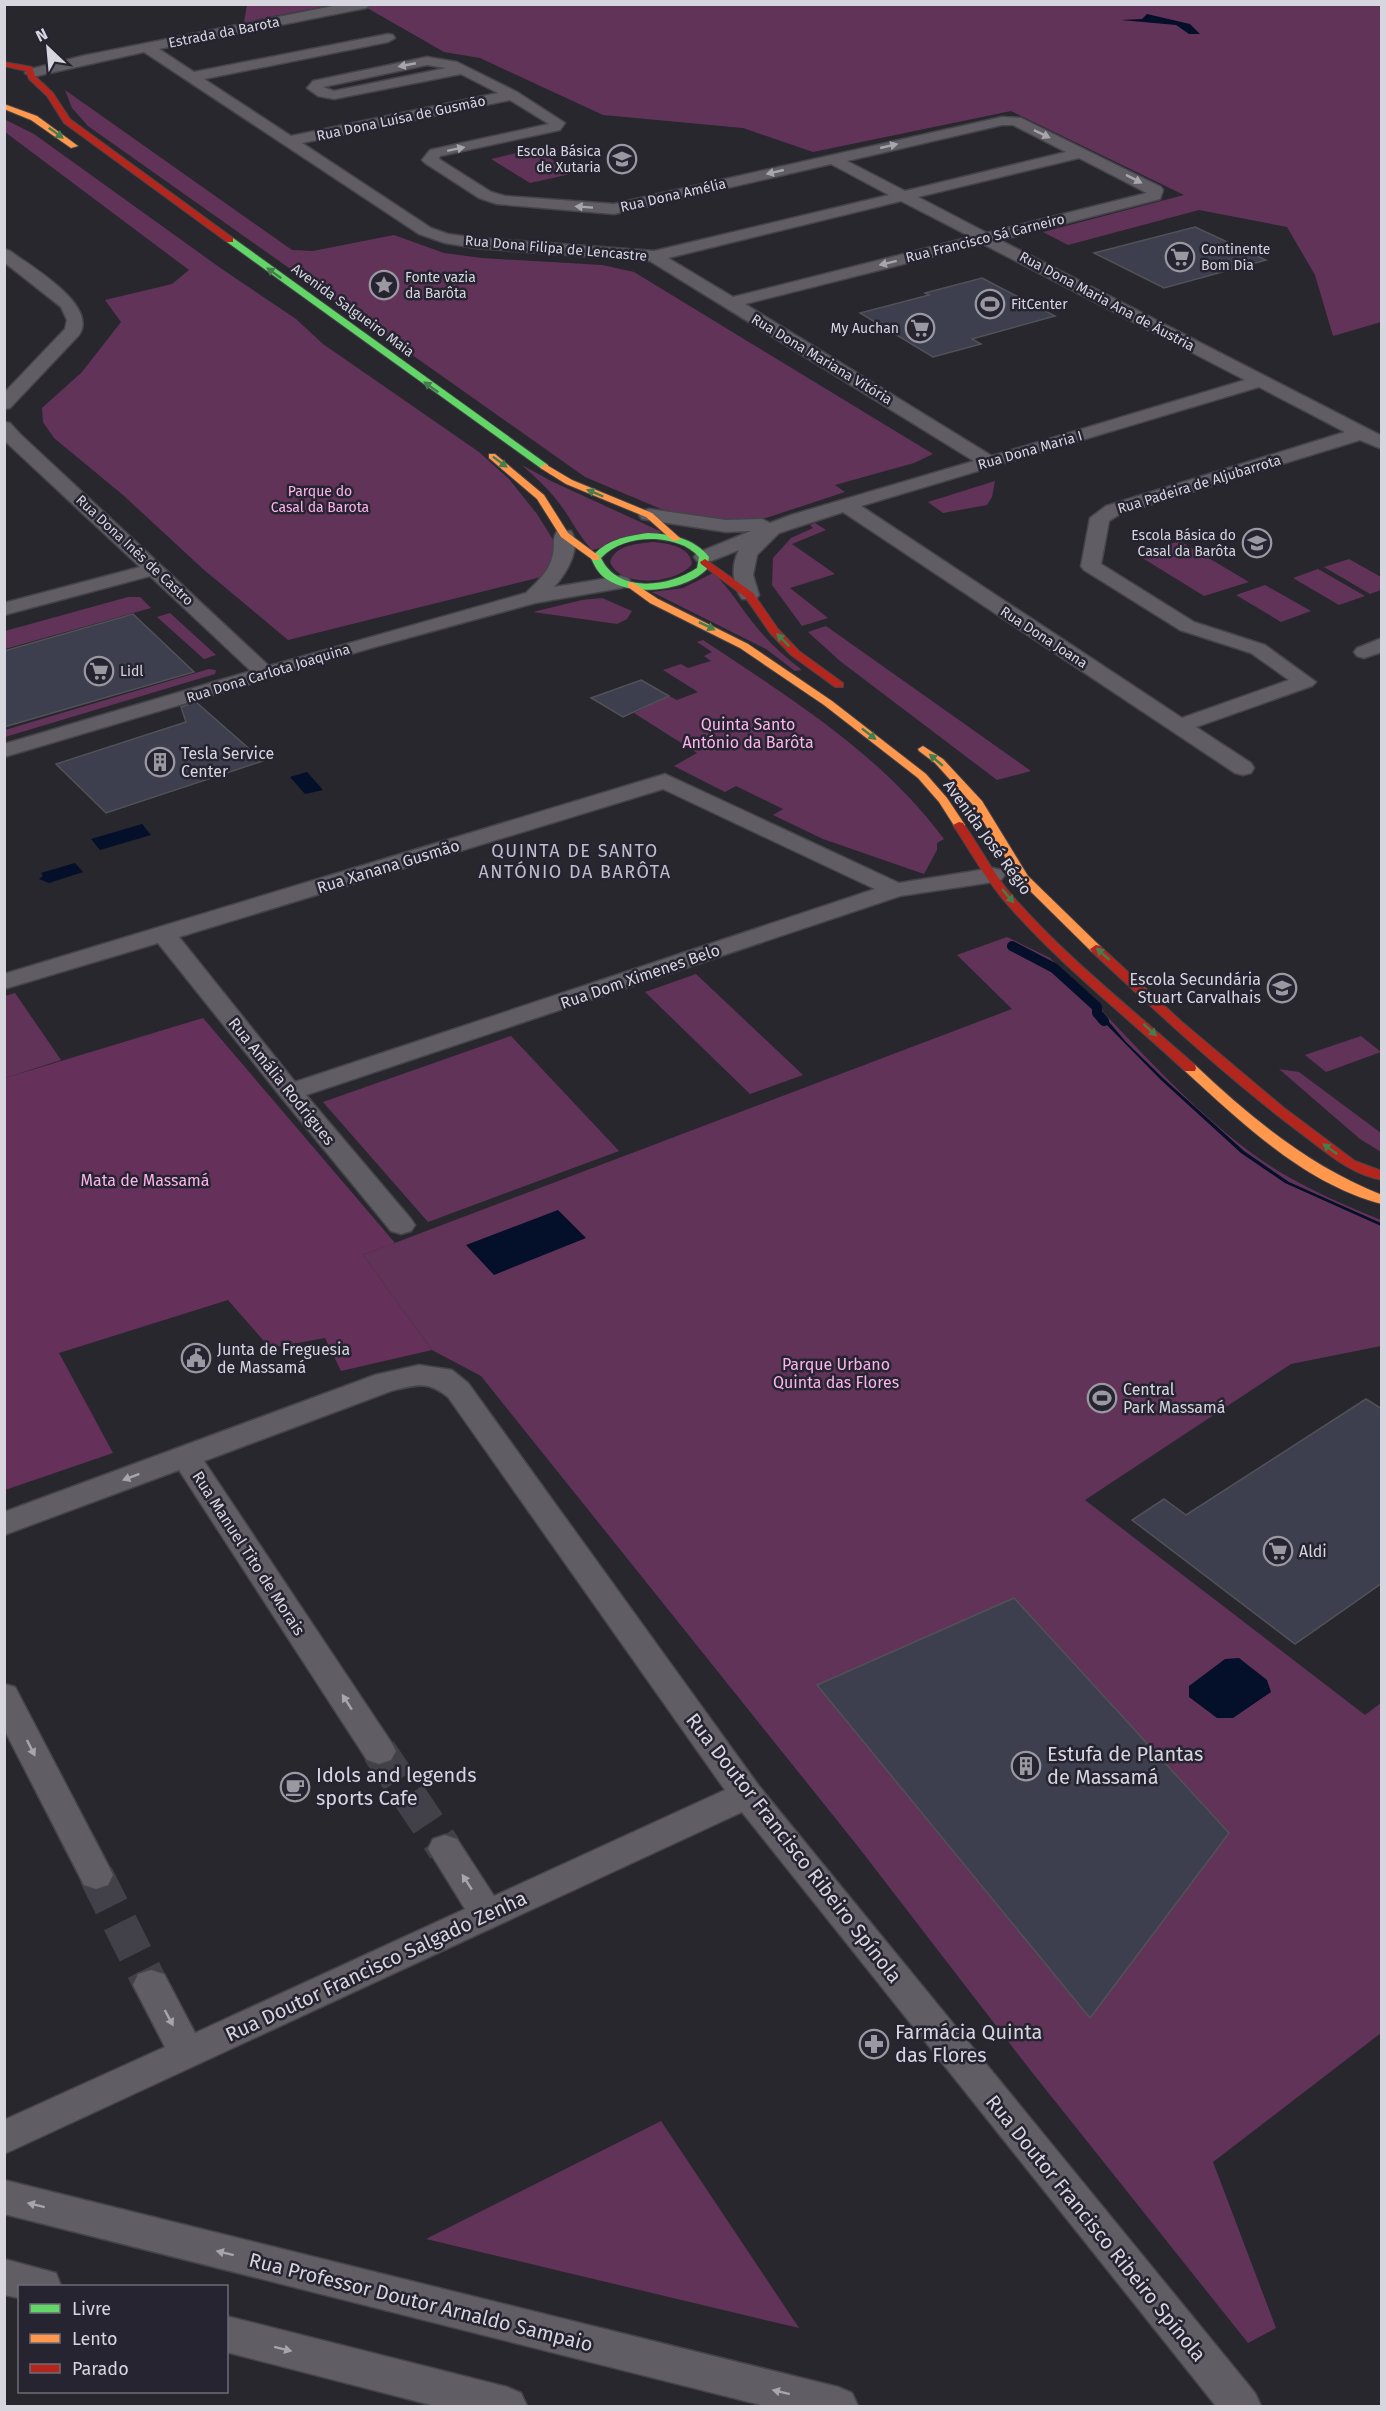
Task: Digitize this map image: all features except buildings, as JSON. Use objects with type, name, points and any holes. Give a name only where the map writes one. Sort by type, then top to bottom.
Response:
[{"type":"street","name":"Estrada da Barota","points":[[19,70],[82,60],[366,4]]},
{"type":"street","points":[[192,77],[388,38]]},
{"type":"street","name":"Rua Dona Filipa de Lencastre","points":[[146,47],[415,225],[445,238],[476,243],[654,256],[1081,153]]},
{"type":"street","points":[[464,69],[334,95],[323,93],[314,87],[318,84],[427,61],[457,66],[464,69],[513,94]]},
{"type":"street","name":"Avenida Salgueiro Maia","points":[[19,70],[50,95],[67,121],[110,154],[522,452],[569,482],[649,515],[681,540],[694,546],[705,559]]},
{"type":"street","name":"Rua Dona Luísa de Gusmão","points":[[289,141],[513,94]]},
{"type":"street","name":"Rua Dona Amélia","points":[[513,94],[558,123],[555,127],[435,153],[430,160],[485,195],[503,201],[614,209],[1002,121],[1016,121],[1081,153]]},
{"type":"street","points":[[4,106],[34,118],[82,153]]},
{"type":"street","name":"Rua Francisco Sá Carneiro","points":[[730,303],[1154,196],[1155,190],[1081,153]]},
{"type":"street","name":"Rua Dona Maria Ana de Áustria","points":[[832,159],[1382,444]]},
{"type":"street","points":[[4,254],[67,303],[74,313],[76,324],[73,331],[4,404]]},
{"type":"street","name":"Rua Dona Mariana Vitória","points":[[654,256],[989,462]]},
{"type":"street","name":"Rua Dona Maria I","points":[[681,540],[798,519],[1262,381]]},
{"type":"street","name":"Rua Dona Inês de Castro","points":[[4,427],[21,446],[155,568],[266,674]]},
{"type":"street","name":"Rua Padeira de Aljubarrota","points":[[1180,726],[1305,682],[1257,649],[1187,626],[1092,566],[1100,518],[1113,510],[1362,434]]},
{"type":"street","points":[[478,445],[541,497],[564,535],[596,561],[601,551],[620,540],[648,536],[681,540]]},
{"type":"street","name":"Rua Dona Joana","points":[[846,505],[1243,768]]},
{"type":"street","name":"Rua Dona Maria I","points":[[649,515],[726,526],[762,525]]},
{"type":"street","name":"Rua Dona Maria I","points":[[705,559],[798,519]]},
{"type":"street","name":"Rua Dona Maria I","points":[[749,595],[743,575],[747,553],[766,535],[798,519]]},
{"type":"street","name":"Rua Dona Carlota Joaquina","points":[[533,597],[551,580],[562,564],[564,535]]},
{"type":"street","points":[[626,584],[649,586],[681,582],[702,569],[705,559],[749,595],[774,631],[795,652],[852,695]]},
{"type":"street","name":"Rua Dona Carlota Joaquina","points":[[533,597],[596,561]]},
{"type":"street","name":"Avenida José Régio","points":[[596,561],[603,574],[744,646],[837,710],[922,776],[943,800],[993,875],[1034,926],[1244,1117],[1283,1148],[1333,1179],[1382,1200]]},
{"type":"street","points":[[4,609],[155,568]]},
{"type":"street","name":"Rua Dona Carlota Joaquina","points":[[4,751],[533,597],[626,584]]},
{"type":"street","name":"Avenida José Régio","points":[[914,742],[939,761],[978,804],[1023,878],[1178,1025],[1278,1110],[1350,1164],[1382,1176]]},
{"type":"street","name":"Rua Xanana Gusmão","points":[[4,982],[665,781],[896,890]]},
{"type":"street","name":"Rua Dom Ximenes Belo","points":[[290,1092],[896,890],[993,875]]},
{"type":"street","name":"Rua Amália Rodrigues","points":[[164,934],[401,1226]]},
{"type":"street","name":"Rua Doutor Francisco Ribeiro Spínola","points":[[185,1456],[385,1382],[419,1375],[442,1377],[458,1389],[747,1795],[1240,2406]]},
{"type":"street","name":"Rua Manuel Tito de Morais","points":[[4,1524],[185,1456],[379,1751]]},
{"type":"street","points":[[4,1696],[96,1875]]},
{"type":"street","name":"Rua Doutor Francisco Salgado Zenha","points":[[4,2138],[747,1795]]},
{"type":"street","points":[[445,1849],[488,1915]]},
{"type":"street","points":[[151,1985],[187,2052]]},
{"type":"street","name":"Rua Professor Doutor Arnaldo Sampaio","points":[[4,2197],[838,2406]]},
{"type":"street","points":[[4,2277],[38,2285]]},
{"type":"street","points":[[228,2335],[507,2406]]},
{"type":"green space","points":[[247,4],[331,5],[244,22]]},
{"type":"green space","points":[[362,5],[1381,5],[1381,322],[1333,336],[1315,275],[1287,227],[1199,210],[1068,245],[1043,232],[1184,195],[1011,111],[813,152],[743,128],[603,115],[480,58],[444,52]]},
{"type":"green space","points":[[65,90],[292,250],[313,251],[394,235],[444,253],[482,258],[602,265],[634,272],[933,454],[914,463],[835,485],[845,492],[766,518],[724,520],[673,514],[585,477],[88,126],[72,108]]},
{"type":"green space","name":"Parque do Casal da Barota","points":[[4,119],[34,134],[219,267],[296,319],[323,344],[479,452],[509,479],[537,514],[557,546],[545,576],[288,640],[203,569],[123,495],[54,438],[43,422],[42,408],[82,372],[121,322],[105,300],[172,284],[189,270],[5,132]]},
{"type":"green space","points":[[534,149],[575,173],[530,183],[491,159]]},
{"type":"green space","points":[[522,465],[551,481],[662,532],[592,550],[553,496]]},
{"type":"green space","points":[[995,481],[992,497],[987,505],[943,513],[928,502]]},
{"type":"green space","points":[[815,523],[826,530],[792,544],[835,574],[790,588],[828,618],[802,626],[772,585],[773,558],[791,538],[813,528],[810,525]]},
{"type":"green space","points":[[1180,541],[1249,582],[1204,596],[1136,554]]},
{"type":"green space","points":[[653,542],[683,550],[691,558],[692,564],[685,571],[674,576],[649,581],[625,577],[616,571],[610,562],[622,548]]},
{"type":"green space","points":[[1349,559],[1381,577],[1381,590],[1370,594],[1324,567]]},
{"type":"green space","points":[[1318,569],[1365,596],[1339,605],[1293,578]]},
{"type":"green space","points":[[713,573],[765,637],[802,670],[795,671],[766,649],[652,592],[683,588]]},
{"type":"green space","points":[[1265,585],[1311,611],[1281,622],[1236,595]]},
{"type":"green space","points":[[128,597],[140,597],[151,608],[5,649],[5,631]]},
{"type":"green space","points":[[602,598],[632,611],[627,619],[617,624],[533,612],[582,600]]},
{"type":"green space","points":[[170,613],[216,655],[204,659],[157,617]]},
{"type":"green space","points":[[826,626],[1031,771],[997,780],[840,661],[808,632]]},
{"type":"green space","name":"Quinta Santo António da Barôta","points":[[703,640],[832,729],[892,780],[919,808],[944,839],[937,843],[937,850],[924,874],[823,839],[773,815],[783,809],[736,786],[725,792],[674,766],[697,753],[634,713],[669,696],[677,700],[698,692],[663,670],[681,664],[688,668],[711,661],[704,656],[712,652],[697,642]]},
{"type":"green space","points":[[209,669],[216,670],[215,674],[5,737],[5,730]]},
{"type":"green space","name":"Parque Urbano Quinta das Flores","points":[[1007,937],[1050,958],[1098,1003],[1104,1013],[1167,1079],[1236,1141],[1297,1182],[1381,1220],[1381,1346],[1291,1364],[1085,1500],[1365,1715],[1381,1703],[1381,2033],[1213,2162],[1276,2328],[1248,2343],[1031,2071],[856,1844],[481,1376],[432,1350],[363,1255],[1012,1009],[957,955]]},
{"type":"green space","points":[[696,974],[803,1075],[750,1094],[645,992]]},
{"type":"green space","points":[[15,993],[61,1060],[5,1078],[5,996]]},
{"type":"green space","name":"Mata de Massamá","points":[[203,1018],[395,1243],[363,1255],[432,1350],[341,1371],[325,1338],[270,1348],[228,1300],[59,1353],[113,1453],[5,1490],[5,1078]]},
{"type":"green space","points":[[511,1036],[619,1151],[428,1222],[323,1102]]},
{"type":"green space","points":[[1361,1036],[1381,1052],[1326,1072],[1305,1055]]},
{"type":"green space","points":[[1279,1069],[1299,1072],[1381,1133],[1381,1152],[1360,1139]]},
{"type":"green space","points":[[661,2121],[799,2328],[426,2239]]},
{"type":"water","points":[[1147,14],[1190,24],[1200,34],[1189,34],[1176,25],[1121,20],[1142,19]]},
{"type":"water","points":[[307,772],[323,790],[305,794],[290,777]]},
{"type":"water","points":[[142,824],[151,835],[100,850],[91,839]]},
{"type":"water","points":[[75,863],[83,872],[49,883],[39,879],[43,876],[41,873]]},
{"type":"water","points":[[1099,1010],[1126,1042],[1164,1079],[1244,1151],[1289,1182],[1381,1223],[1381,1226],[1285,1183],[1241,1153],[1161,1080],[1095,1013]]},
{"type":"water","points":[[558,1210],[586,1238],[494,1275],[466,1245]]},
{"type":"water","points":[[1239,1658],[1267,1680],[1271,1692],[1233,1718],[1217,1718],[1189,1697],[1189,1686],[1225,1659]]},
{"type":"waterway","points":[[1012,946],[1054,968],[1097,1007],[1097,1013],[1104,1021]]},
{"type":"tunnel","points":[[379,1751],[445,1849]]},
{"type":"tunnel","points":[[96,1875],[151,1985]]},
{"type":"traffic: fast","points":[[230,240],[545,467]]},
{"type":"traffic: fast","points":[[648,536],[672,538],[692,546],[704,557],[702,569],[677,582],[643,586],[613,579],[602,571],[596,558],[601,552],[626,539],[648,536]]},
{"type":"traffic: slow","points":[[4,106],[34,118],[74,146]]},
{"type":"traffic: slow","points":[[492,456],[541,497],[564,535],[596,558]]},
{"type":"traffic: slow","points":[[545,467],[569,482],[649,515],[676,539]]},
{"type":"traffic: slow","points":[[632,585],[654,601],[744,646],[828,703],[922,776],[943,800],[959,825]]},
{"type":"traffic: slow","points":[[923,749],[939,761],[978,803],[1023,878],[1096,949]]},
{"type":"traffic: slow","points":[[1190,1068],[1240,1113],[1293,1154],[1337,1181],[1382,1200]]},
{"type":"traffic: jam","points":[[4,64],[29,69],[32,77],[50,95],[67,121],[230,240]]},
{"type":"traffic: jam","points":[[705,562],[749,595],[774,631],[795,653],[839,685]]},
{"type":"traffic: jam","points":[[959,825],[999,886],[1026,917],[1071,962],[1190,1068]]},
{"type":"traffic: jam","points":[[1096,949],[1178,1025],[1278,1110],[1350,1164],[1381,1176]]},
{"type":"place","name":"Escola Básica de Xutaria","points":[[622,159]]},
{"type":"place","name":"Continente Bom Dia","points":[[1180,257]]},
{"type":"place","name":"Fonte vazia da Barôta","points":[[384,285]]},
{"type":"place","name":"FitCenter","points":[[990,304]]},
{"type":"place","name":"My Auchan","points":[[920,328]]},
{"type":"place","name":"Escola Básica do Casal da Barôta","points":[[1257,543]]},
{"type":"place","name":"Lidl","points":[[99,671]]},
{"type":"place","name":"Tesla Service Center","points":[[160,762]]},
{"type":"place","name":"Escola Secundária Stuart Carvalhais","points":[[1282,988]]},
{"type":"place","name":"Junta de Freguesia de Massamá","points":[[196,1358]]},
{"type":"place","name":"Central Park Massamá","points":[[1102,1398]]},
{"type":"place","name":"Aldi","points":[[1278,1551]]},
{"type":"place","name":"Estufa de Plantas de Massamá","points":[[1026,1766]]},
{"type":"place","name":"Idols and legends sports Cafe","points":[[295,1787]]},
{"type":"place","name":"Farmácia Quinta das Flores","points":[[874,2044]]},
{"type":"district","name":"QUINTA DE SANTO ANTÓNIO DA BARÔTA","points":[[575,861]]}]
